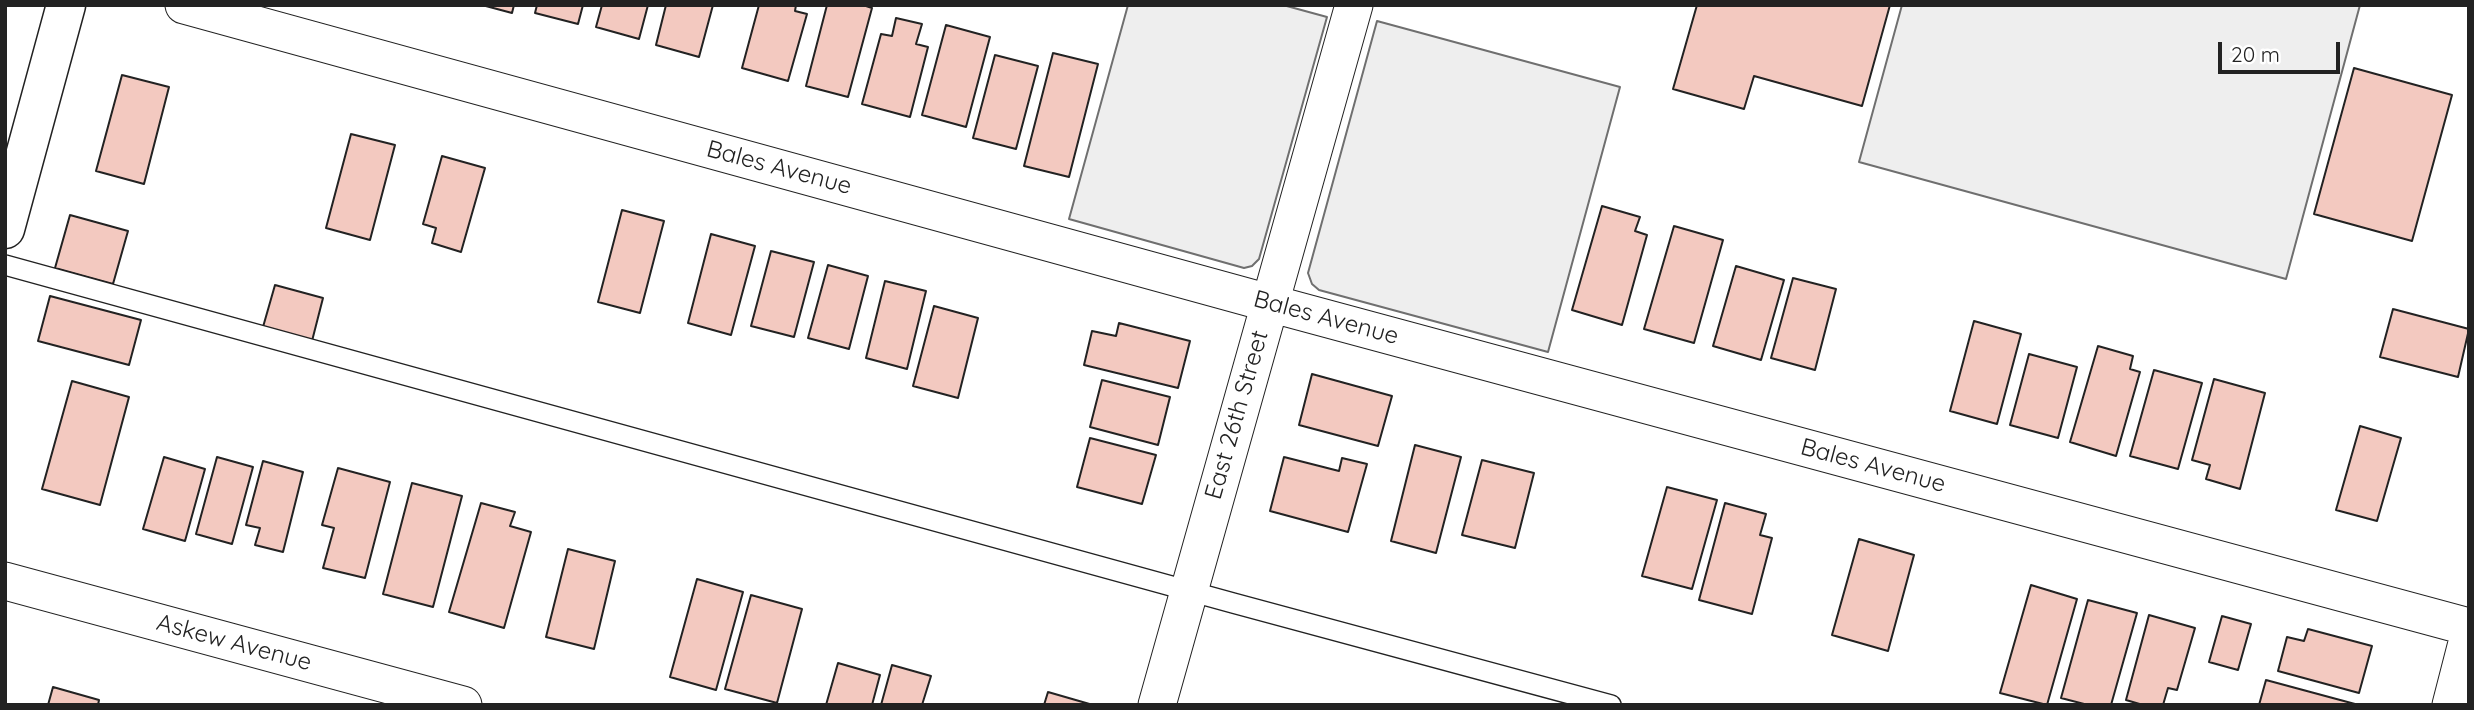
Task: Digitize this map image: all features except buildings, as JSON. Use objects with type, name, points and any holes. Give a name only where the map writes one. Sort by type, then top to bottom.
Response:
[{"type":"main road","points":[[5,229],[66,5]]},
{"type":"street","name":"Bales Avenue","points":[[184,5],[1269,303],[2469,627]]},
{"type":"street","name":"East 26th Street","points":[[1157,705],[1350,6]]},
{"type":"street","name":"Askew Avenue","points":[[5,581],[463,705]]},
{"type":"street","points":[[2451,705],[2469,635]]},
{"type":"lane","points":[[5,265],[1611,705]]},
{"type":"shaded area","points":[[1128,5],[1283,5],[1327,17],[1259,259],[1252,266],[1244,268],[1069,219]]},
{"type":"shaded area","points":[[1902,5],[2360,5],[2286,279],[1859,162]]},
{"type":"shaded area","points":[[1377,21],[1620,87],[1548,352],[1319,290],[1312,284],[1308,273]]}]
